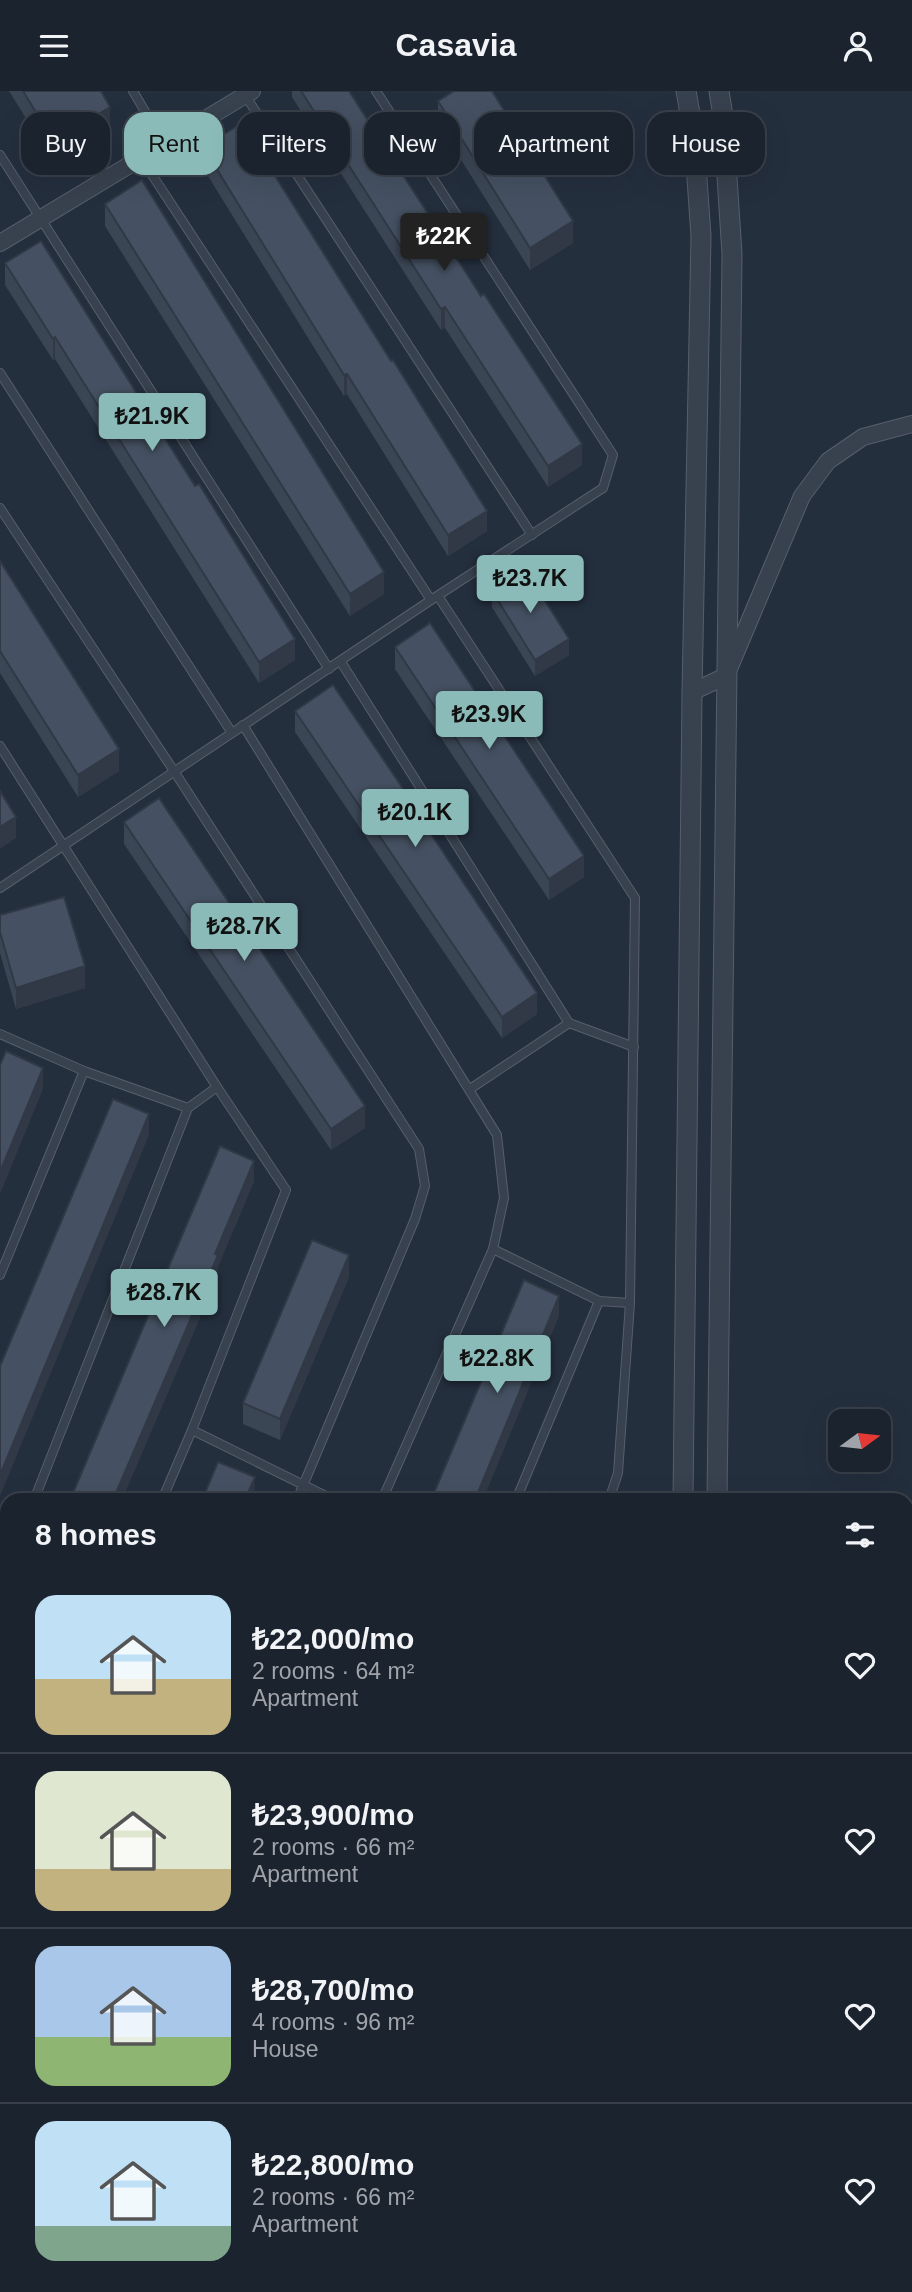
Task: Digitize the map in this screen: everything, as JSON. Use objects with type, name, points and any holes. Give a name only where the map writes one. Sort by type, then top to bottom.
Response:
[{"type":"street","points":[[684,1493],[692,692],[701,236],[694,136],[687,91]]},
{"type":"street","points":[[717,1493],[732,254],[719,91]]},
{"type":"street","points":[[217,112],[248,93]]},
{"type":"street","points":[[0,243],[124,168]]},
{"type":"street","points":[[692,692],[726,676],[802,496],[828,461],[863,437],[912,424]]},
{"type":"lane","points":[[133,91],[145,112]]},
{"type":"lane","points":[[0,888],[603,488],[613,455],[376,91]]},
{"type":"lane","points":[[248,93],[532,535]]},
{"type":"lane","points":[[0,155],[329,669]]},
{"type":"lane","points":[[152,175],[635,898],[630,1303],[618,1473],[611,1493]]},
{"type":"lane","points":[[0,373],[232,733]]},
{"type":"lane","points":[[0,508],[419,1150],[425,1186],[415,1219],[301,1493]]},
{"type":"lane","points":[[341,661],[569,1023],[634,1047]]},
{"type":"lane","points":[[243,725],[496,1135],[504,1198],[492,1249],[385,1493]]},
{"type":"lane","points":[[0,747],[217,1087],[286,1190],[165,1493]]},
{"type":"lane","points":[[470,1089],[569,1023]]},
{"type":"lane","points":[[0,1034],[84,1071],[188,1108]]},
{"type":"lane","points":[[0,1275],[84,1071]]},
{"type":"lane","points":[[37,1493],[188,1108],[217,1087]]},
{"type":"lane","points":[[492,1249],[598,1301],[630,1303]]},
{"type":"lane","points":[[519,1493],[598,1301]]},
{"type":"lane","points":[[192,1430],[320,1493]]},
{"type":"building","points":[[23,91],[101,91],[110,107],[102,112],[36,112]]},
{"type":"building","points":[[301,91],[349,91],[364,114],[364,175],[403,175],[481,296],[484,294],[582,444],[548,466],[445,307],[441,309],[350,167],[350,112],[314,112]]},
{"type":"building","points":[[454,91],[492,91],[505,112],[474,112],[474,159],[460,136],[460,112],[445,112],[438,101]]},
{"type":"building","points":[[237,126],[237,175],[275,175],[487,511],[448,535],[347,374],[344,375],[220,175],[223,175],[223,135]]},
{"type":"building","points":[[484,175],[544,175],[573,221],[530,248]]},
{"type":"building","points":[[142,180],[384,572],[350,594],[105,204]]},
{"type":"building","points":[[41,241],[195,486],[199,484],[295,639],[259,662],[55,337],[53,339],[5,263]]},
{"type":"building","points":[[0,561],[119,749],[78,775],[0,651]]},
{"type":"building","points":[[526,570],[569,639],[535,660],[492,591]]},
{"type":"building","points":[[430,623],[584,856],[549,879],[395,647]]},
{"type":"building","points":[[333,685],[537,993],[502,1017],[295,711]]},
{"type":"building","points":[[0,791],[16,817],[0,827]]},
{"type":"building","points":[[159,798],[365,1106],[331,1129],[124,822]]},
{"type":"building","points":[[64,897],[85,966],[16,988],[0,932],[0,915]]},
{"type":"building","points":[[6,1051],[43,1068],[0,1172],[0,1065]]},
{"type":"building","points":[[113,1099],[149,1114],[0,1475],[0,1366]]},
{"type":"building","points":[[220,1146],[254,1161],[215,1254],[218,1255],[116,1493],[73,1493]]},
{"type":"building","points":[[312,1240],[349,1255],[280,1419],[243,1403]]},
{"type":"building","points":[[524,1280],[559,1296],[478,1493],[434,1493]]},
{"type":"building","points":[[218,1462],[255,1477],[248,1493],[205,1493]]}]
